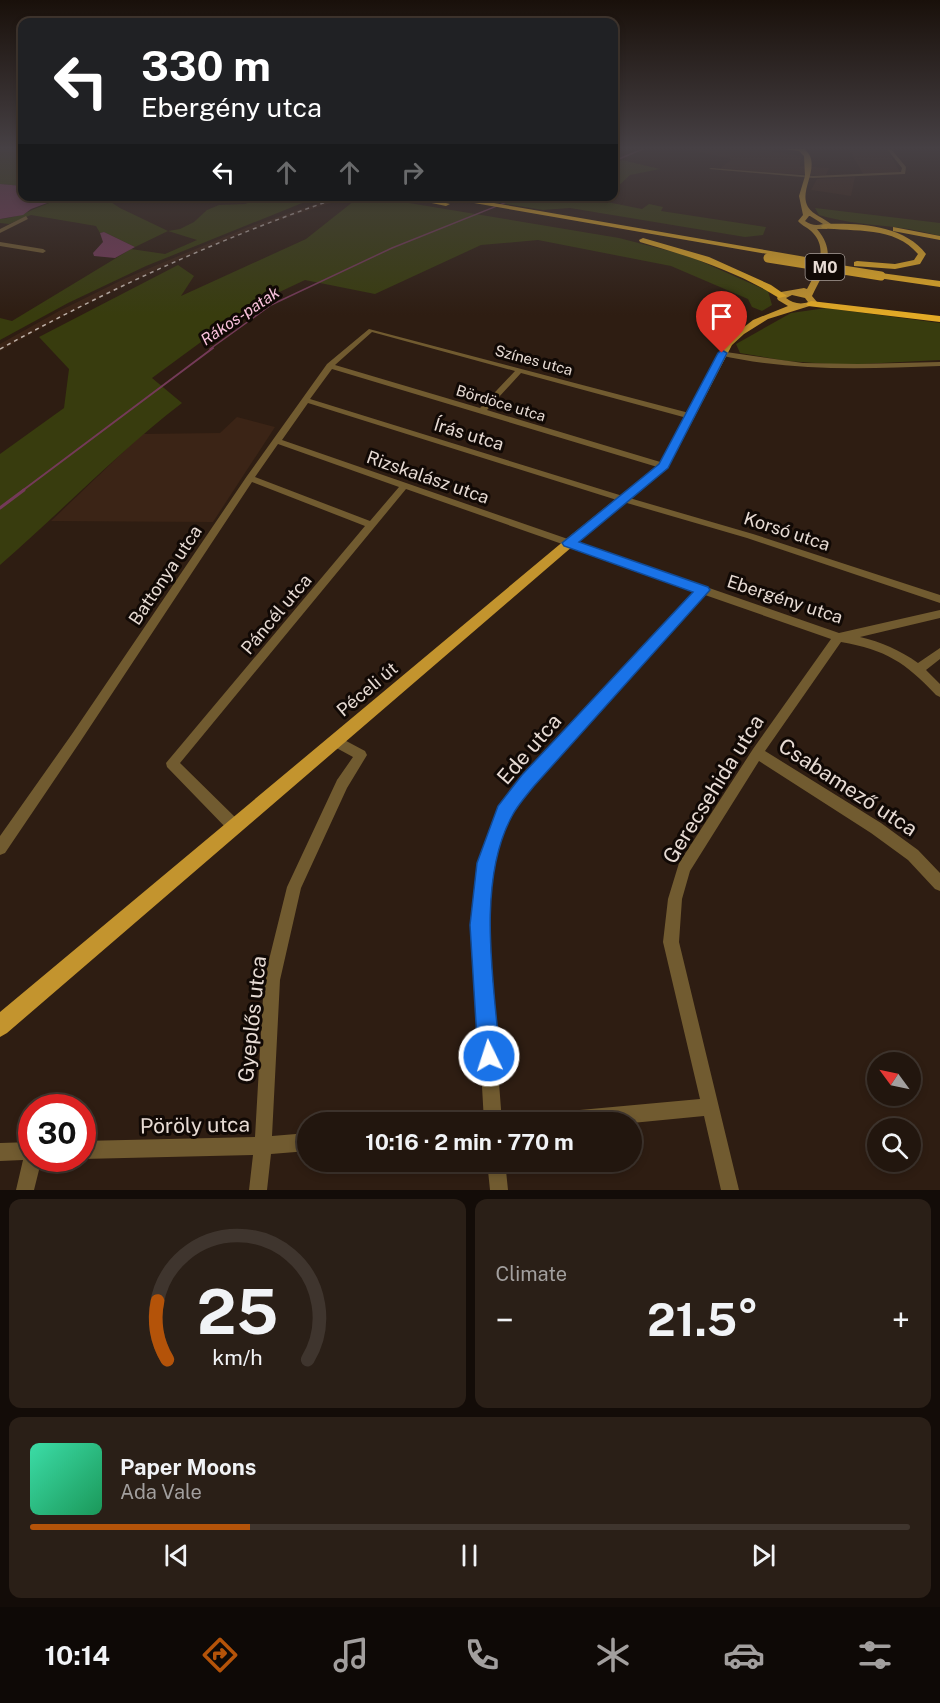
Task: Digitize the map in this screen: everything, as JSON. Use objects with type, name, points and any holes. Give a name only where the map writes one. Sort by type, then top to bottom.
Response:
[{"type":"highway","name":"M0","points":[[452,205],[882,273],[940,278]]},
{"type":"highway","name":"M0","points":[[487,205],[768,255],[819,260],[940,284]]},
{"type":"highway","points":[[823,223],[899,230],[940,238]]},
{"type":"highway","points":[[819,260],[883,267],[917,262],[922,254],[909,242],[888,233],[823,223]]},
{"type":"highway","points":[[594,229],[660,244],[698,256],[768,287],[783,298]]},
{"type":"highway","points":[[810,300],[940,319]]},
{"type":"main road","points":[[804,206],[806,222],[821,237]]},
{"type":"main road","points":[[804,206],[823,223]]},
{"type":"main road","points":[[806,222],[823,223]]},
{"type":"main road","points":[[765,318],[800,306],[810,300],[825,254],[821,237],[823,223]]},
{"type":"main road","points":[[783,298],[807,288],[817,279]]},
{"type":"main road","points":[[795,293],[810,300]]},
{"type":"main road","points":[[783,298],[800,306]]},
{"type":"main road","points":[[765,318],[782,306],[783,298]]},
{"type":"main road","name":"Péceli út","points":[[0,1026],[569,543],[664,466],[728,344],[740,332],[765,318]]},
{"type":"street","points":[[0,231],[26,218]]},
{"type":"street","points":[[0,244],[43,251]]},
{"type":"street","name":"Battonya utca","points":[[0,848],[250,477],[330,366],[371,330]]},
{"type":"street","name":"Színes utca","points":[[371,330],[690,416]]},
{"type":"street","points":[[722,353],[781,364],[824,367],[940,364]]},
{"type":"street","name":"Bördöce utca","points":[[330,366],[664,466]]},
{"type":"street","points":[[481,412],[520,370]]},
{"type":"street","name":"Írás utca","points":[[306,400],[623,499]]},
{"type":"street","name":"Rizskalász utca","points":[[277,441],[569,543]]},
{"type":"street","points":[[250,477],[372,525]]},
{"type":"street","name":"Páncél utca","points":[[235,827],[172,764],[404,486]]},
{"type":"street","name":"Korsó utca","points":[[623,499],[750,536],[940,599]]},
{"type":"street","name":"Ebergény utca","points":[[569,543],[838,637],[864,641],[895,651],[919,669],[940,692]]},
{"type":"street","name":"Ede utca","points":[[492,1112],[480,925],[486,863],[504,812],[528,781],[703,590]]},
{"type":"street","points":[[838,637],[940,614]]},
{"type":"street","name":"Gerecsehida utca","points":[[730,1190],[671,942],[675,899],[684,868],[757,753],[838,637]]},
{"type":"street","points":[[919,669],[940,654]]},
{"type":"street","name":"Gyeplős utca","points":[[258,1190],[263,1146],[272,980],[294,887],[342,784],[361,755],[336,741]]},
{"type":"street","name":"Csabamező utca","points":[[757,753],[876,828],[913,855],[940,884]]},
{"type":"street","points":[[642,1113],[710,1107]]},
{"type":"street","name":"Pöröly utca","points":[[96,1150],[263,1146],[297,1143]]},
{"type":"street","points":[[0,1152],[18,1151]]},
{"type":"street","points":[[25,1190],[30,1172]]},
{"type":"street","points":[[497,1172],[499,1190]]},
{"type":"shaded area","points":[[0,205],[43,205],[23,215],[0,219]]},
{"type":"shaded area","points":[[314,205],[326,205],[253,229],[164,266],[69,313],[0,351],[0,344],[59,311],[126,278],[248,227]]},
{"type":"shaded area","points":[[104,232],[135,247],[115,258],[94,256],[93,253],[103,242],[100,233]]},
{"type":"shaded area","points":[[237,417],[275,427],[213,522],[51,521],[142,434],[220,433]]},
{"type":"green space","points":[[46,205],[115,205],[168,231],[135,247],[104,232],[100,233],[96,226],[31,215],[9,224],[0,223],[0,219]]},
{"type":"green space","points":[[219,205],[298,205],[146,266],[68,303],[0,340],[0,318],[12,321],[131,249],[165,254],[197,240],[168,231],[180,229],[194,222],[207,210]]},
{"type":"green space","points":[[349,205],[418,205],[619,238],[689,256],[768,291],[772,305],[762,311],[752,307],[748,299],[671,266],[538,240],[481,245],[375,294],[305,280],[250,306],[152,378],[182,403],[135,442],[0,565],[0,454],[64,408],[69,369],[39,337],[178,265],[194,276],[181,296],[306,239]]},
{"type":"green space","points":[[510,205],[620,205],[642,209],[651,205],[663,207],[661,211],[766,227],[763,235],[745,237],[570,208],[543,210]]},
{"type":"green space","points":[[815,208],[940,223],[940,236],[910,229],[834,219],[819,215]]},
{"type":"green space","points":[[826,308],[940,323],[940,360],[843,365],[787,361],[740,353],[736,344],[791,313]]},
{"type":"waterway","name":"Rákos-patak","points":[[210,349],[271,305],[392,248],[501,205]]},
{"type":"waterway","name":"Rákos-patak","points":[[22,491],[213,348]]},
{"type":"waterway","name":"Rákos-patak","points":[[0,508],[24,490]]},
{"type":"railway","points":[[0,349],[126,284],[255,228],[320,205]]},
{"type":"route","points":[[489,1056],[480,925],[486,863],[504,812],[528,781],[703,590],[569,543],[669,460],[722,353]]}]
